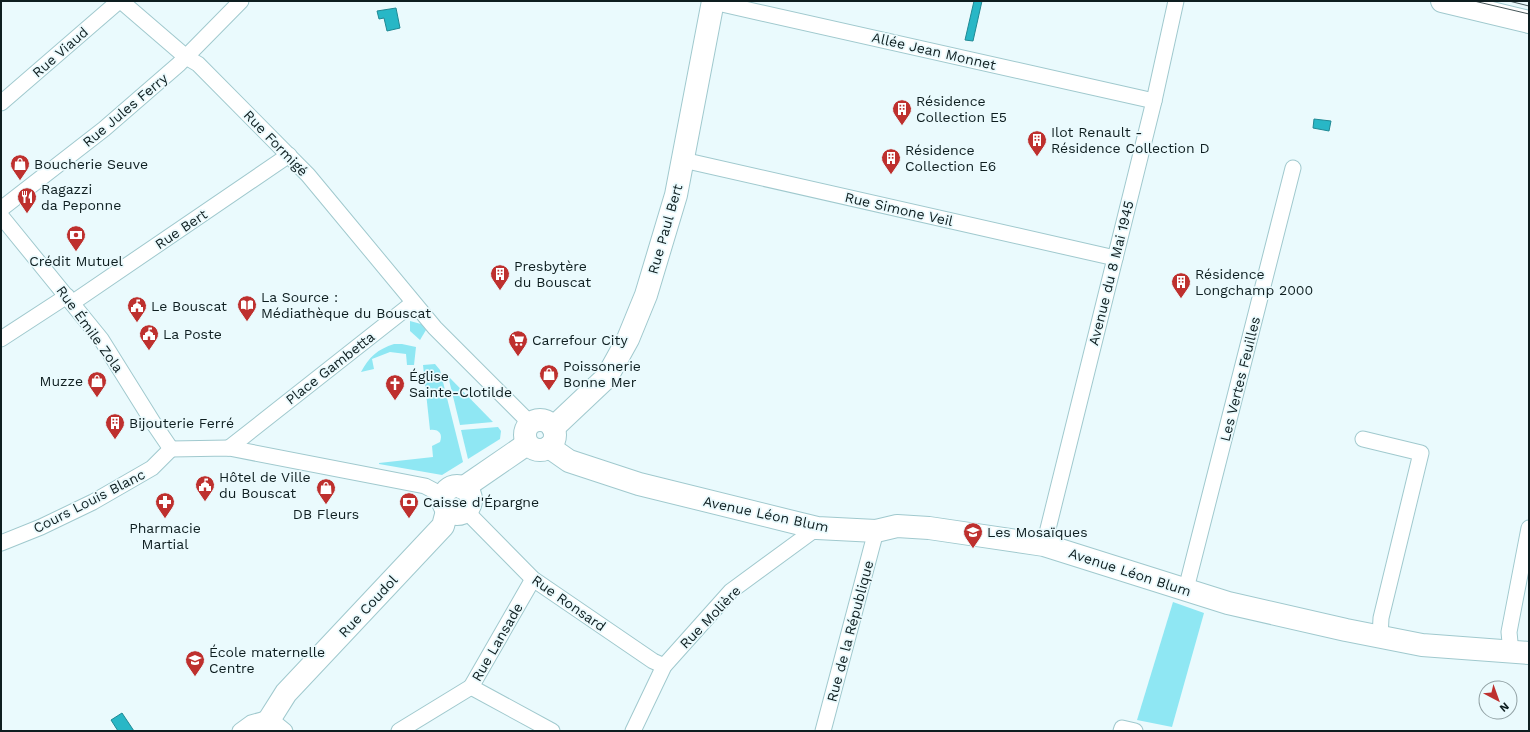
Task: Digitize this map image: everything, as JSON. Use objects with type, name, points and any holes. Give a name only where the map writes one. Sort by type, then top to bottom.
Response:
[{"type":"street","name":"Rue Formigé","points":[[120,1],[186,57],[198,64],[289,155],[361,237],[413,303]]},
{"type":"street","name":"Rue Viaud","points":[[1,102],[120,1]]},
{"type":"street","name":"Rue Jules Ferry","points":[[1,209],[104,129],[186,57],[241,1]]},
{"type":"street","name":"Avenue du 8 Mai 1945","points":[[1044,545],[1154,101],[1176,1]]},
{"type":"street","points":[[1442,1],[1529,22]]},
{"type":"street","name":"Allée Jean Monnet","points":[[713,2],[1154,101]]},
{"type":"street","name":"Rue Paul Bert","points":[[551,437],[606,377],[628,339],[646,295],[675,200],[713,2]]},
{"type":"street","name":"Rue Bert","points":[[1,339],[70,299],[289,155]]},
{"type":"street","name":"Rue Simone Veil","points":[[683,160],[1115,258]]},
{"type":"street","name":"Les Vertes Feuilles","points":[[1186,590],[1293,168]]},
{"type":"street","name":"Rue Émile Zola","points":[[1,216],[101,339],[171,449]]},
{"type":"street","points":[[413,303],[435,328],[530,423]]},
{"type":"street","name":"Place Gambetta","points":[[229,448],[413,303]]},
{"type":"street","points":[[538,419],[543,420],[551,437],[540,450],[535,450],[527,444],[524,431],[530,423],[538,419]]},
{"type":"street","name":"Avenue Léon Blum","points":[[551,437],[569,460],[639,484],[817,528],[876,531],[896,526],[929,528],[1044,545],[1228,603],[1422,645],[1520,653]]},
{"type":"street","points":[[1363,439],[1421,453],[1382,618],[1380,637]]},
{"type":"street","points":[[171,449],[229,448],[425,486],[455,501],[527,444]]},
{"type":"street","name":"Cours Louis Blanc","points":[[1,543],[41,527],[93,502],[152,468],[171,449]]},
{"type":"street","name":"Rue Ronsard","points":[[455,501],[533,580],[653,661],[664,666]]},
{"type":"street","name":"Rue Coudol","points":[[272,727],[286,693],[444,526],[455,501]]},
{"type":"street","name":"Rue Molière","points":[[633,731],[664,666],[731,591],[817,528]]},
{"type":"street","points":[[1520,653],[1509,632],[1529,528]]},
{"type":"street","name":"Rue de la République","points":[[823,731],[876,531]]},
{"type":"street","name":"Rue Lansade","points":[[533,580],[471,687],[529,726],[552,731]]},
{"type":"street","points":[[399,731],[471,687]]},
{"type":"street","points":[[240,731],[251,723],[272,727]]},
{"type":"street","points":[[1121,731],[1122,728],[1135,731]]},
{"type":"shaded area","points":[[974,1],[982,1],[973,41],[965,40]]},
{"type":"shaded area","points":[[396,8],[400,28],[387,31],[384,18],[379,19],[377,11]]},
{"type":"shaded area","points":[[1314,119],[1331,121],[1329,131],[1313,128]]},
{"type":"shaded area","points":[[410,321],[421,324],[426,330],[420,340],[410,331]]},
{"type":"shaded area","points":[[394,344],[416,347],[414,365],[407,365],[406,354],[390,352],[372,359],[374,369],[361,372],[374,354],[383,348]]},
{"type":"shaded area","points":[[435,364],[440,370],[463,462],[442,475],[379,464],[433,457],[432,446],[440,442],[441,434],[436,430],[430,430],[423,365]]},
{"type":"shaded area","points":[[448,376],[493,422],[460,425]]},
{"type":"shaded area","points":[[498,427],[501,431],[500,439],[468,459],[461,430]]},
{"type":"shaded area","points":[[1173,602],[1204,613],[1172,727],[1137,720]]},
{"type":"shaded area","points":[[122,713],[134,731],[118,731],[111,720]]},
{"type":"tram line","points":[[1474,1],[1529,14]]},
{"type":"tram line","points":[[1509,1],[1529,6]]},
{"type":"place","name":"Résidence Collection E5","points":[[902,126]]},
{"type":"place","name":"Ilot Renault - Résidence Collection D","points":[[1037,157]]},
{"type":"place","name":"Résidence Collection E6","points":[[891,175]]},
{"type":"place","name":"Boucherie Seuve","points":[[20,181]]},
{"type":"place","name":"Ragazzi da Peponne","points":[[27,214]]},
{"type":"place","name":"Crédit Mutuel","points":[[76,252]]},
{"type":"place","name":"Presbytère du Bouscat","points":[[500,291]]},
{"type":"place","name":"Résidence Longchamp 2000","points":[[1181,299]]},
{"type":"place","name":"La Source : Médiathèque du Bouscat","points":[[247,322]]},
{"type":"place","name":"Le Bouscat","points":[[137,323]]},
{"type":"place","name":"La Poste","points":[[149,351]]},
{"type":"place","name":"Carrefour City","points":[[518,357]]},
{"type":"place","name":"Poissonerie Bonne Mer","points":[[549,391]]},
{"type":"place","name":"Muzze","points":[[97,398]]},
{"type":"place","name":"Église Sainte-Clotilde","points":[[395,401]]},
{"type":"place","name":"Bijouterie Ferré","points":[[115,440]]},
{"type":"place","name":"Hôtel de Ville du Bouscat","points":[[205,502]]},
{"type":"place","name":"DB Fleurs","points":[[326,505]]},
{"type":"place","name":"Pharmacie Martial","points":[[165,519]]},
{"type":"place","name":"Caisse d'Épargne","points":[[409,519]]},
{"type":"place","name":"Les Mosaïques","points":[[973,549]]},
{"type":"place","name":"École maternelle Centre","points":[[195,677]]}]
